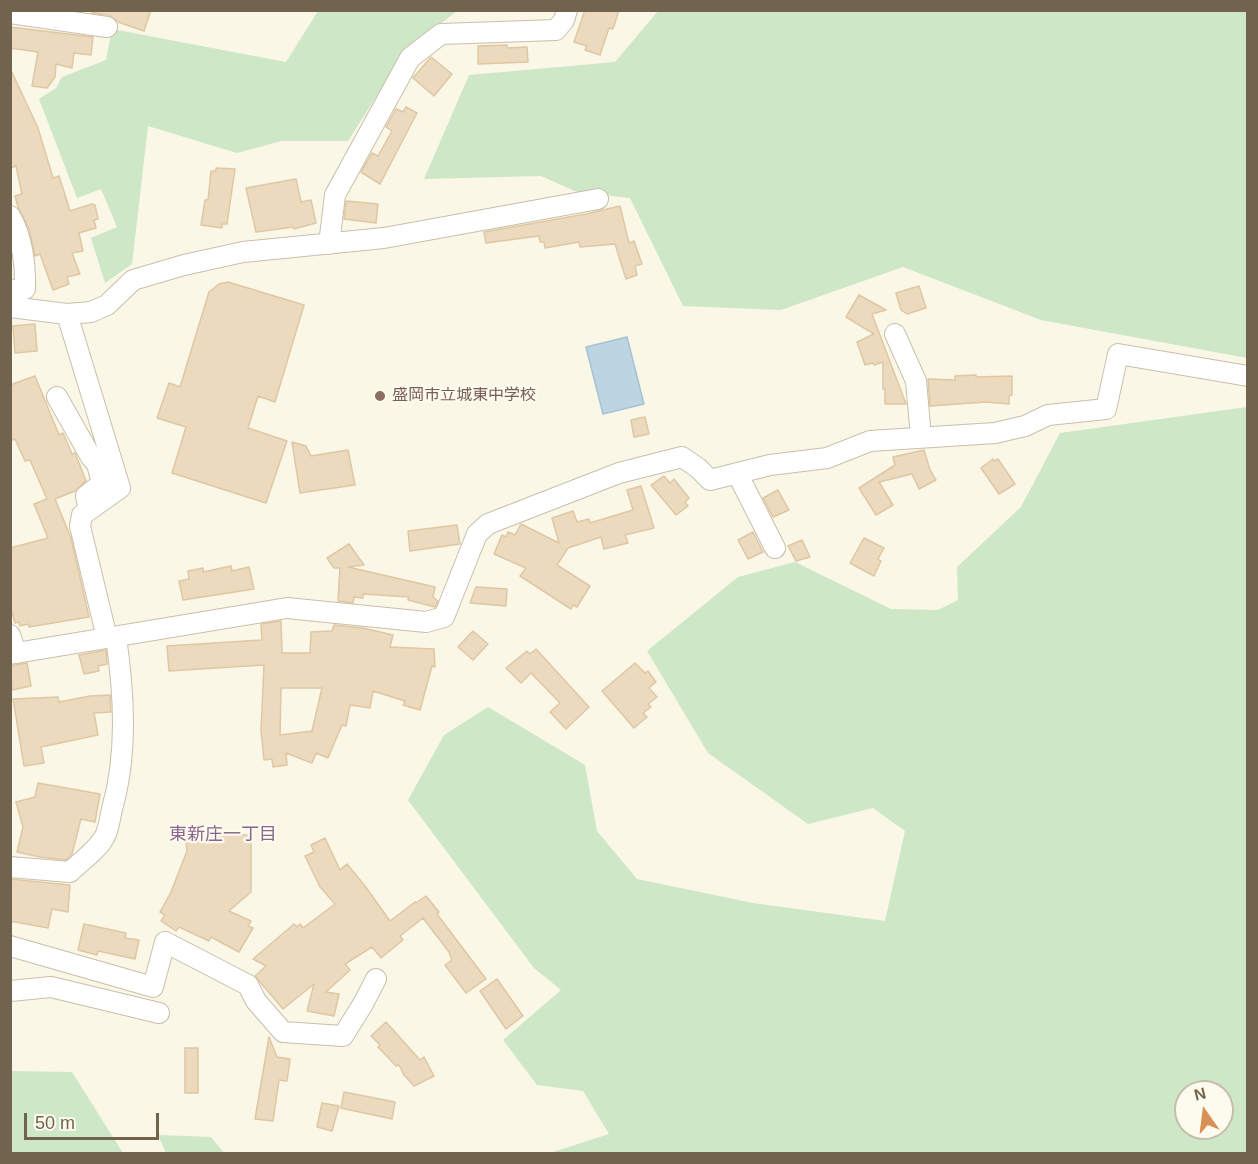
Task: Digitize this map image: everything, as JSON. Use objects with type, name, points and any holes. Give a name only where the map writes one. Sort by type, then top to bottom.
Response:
[{"type":"street","points":[[329,244],[335,195],[410,58],[441,34],[556,30],[564,20],[567,10]]},
{"type":"street","points":[[10,13],[107,27]]},
{"type":"street","points":[[10,307],[67,314],[91,312],[107,305],[134,280],[184,265],[243,252],[384,238],[598,200]]},
{"type":"street","points":[[10,216],[17,229],[25,274],[25,289],[10,290]]},
{"type":"street","points":[[10,867],[70,872],[99,844],[105,835],[119,780],[123,685],[80,526],[82,515],[120,488],[67,314]]},
{"type":"street","points":[[895,334],[916,381],[921,437]]},
{"type":"street","points":[[12,647],[111,637],[287,608],[426,622],[444,617],[477,534],[488,524],[618,473],[682,457],[710,480],[770,465],[826,458],[870,441],[995,433],[1025,426],[1048,415],[1106,410],[1118,354],[1248,376]]},
{"type":"street","points":[[57,397],[97,464],[102,483],[86,496],[89,510]]},
{"type":"street","points":[[738,473],[775,548]]},
{"type":"street","points":[[10,946],[153,987],[165,942],[248,985],[256,1001],[283,1032],[343,1036],[376,979]]},
{"type":"street","points":[[10,991],[51,987],[159,1013]]},
{"type":"green space","points":[[318,11],[457,11],[406,50],[348,141],[282,141],[237,153],[148,126],[132,264],[105,283],[91,238],[117,227],[101,189],[77,198],[39,99],[56,88],[62,77],[106,60],[112,29],[286,62]]},
{"type":"green space","points":[[658,11],[1247,11],[1247,358],[1041,320],[903,267],[781,310],[683,306],[630,198],[577,192],[541,176],[424,179],[469,75],[615,62]]},
{"type":"green space","points":[[1247,407],[1247,1153],[550,1153],[609,1134],[583,1091],[537,1085],[503,1040],[561,990],[534,968],[408,800],[444,735],[488,707],[585,765],[597,831],[637,879],[753,903],[885,921],[905,831],[873,808],[808,824],[708,753],[647,651],[738,577],[795,562],[891,609],[938,610],[958,600],[957,567],[1021,507],[1060,433]]},
{"type":"green space","points":[[11,1071],[72,1072],[123,1153],[11,1153]]},
{"type":"green space","points":[[158,1135],[211,1137],[224,1153],[166,1153]]},
{"type":"water","points":[[627,337],[644,404],[603,414],[586,347]]},
{"type":"building","points":[[92,10],[151,10],[144,31],[118,22],[109,15],[92,13]]},
{"type":"building","points":[[585,10],[619,10],[613,29],[609,28],[600,55],[585,50],[587,46],[574,42]]},
{"type":"building","points":[[10,27],[93,37],[91,55],[74,53],[72,68],[56,64],[55,77],[47,88],[32,86],[38,52],[10,48]]},
{"type":"building","points":[[507,45],[507,48],[527,47],[528,62],[478,64],[478,46]]},
{"type":"building","points":[[431,57],[452,74],[434,96],[413,78]]},
{"type":"building","points":[[10,68],[38,128],[53,178],[59,176],[70,211],[92,204],[95,205],[98,219],[94,220],[96,228],[79,233],[83,251],[72,253],[80,274],[67,277],[69,284],[53,290],[40,254],[35,256],[29,229],[15,196],[22,194],[16,166],[10,168]]},
{"type":"building","points":[[406,107],[417,113],[380,184],[361,172],[372,153],[378,156],[392,131],[386,127],[396,109],[403,112]]},
{"type":"building","points":[[216,168],[235,169],[227,224],[222,224],[222,228],[201,225],[205,200],[208,200],[211,171],[216,171]]},
{"type":"building","points":[[296,179],[301,202],[311,200],[316,223],[294,229],[293,227],[256,232],[246,188]]},
{"type":"building","points":[[346,201],[378,204],[376,223],[344,219]]},
{"type":"building","points":[[620,206],[629,243],[634,241],[642,264],[635,266],[637,275],[626,279],[615,244],[580,247],[579,242],[545,248],[539,236],[486,243],[484,232]]},
{"type":"building","points":[[228,282],[304,305],[275,402],[258,396],[248,428],[287,441],[266,503],[172,473],[186,427],[157,418],[169,383],[180,387],[209,292],[219,284]]},
{"type":"building","points":[[919,286],[926,308],[907,314],[901,310],[896,293]]},
{"type":"building","points":[[859,295],[886,310],[872,314],[906,404],[885,404],[883,362],[865,365],[857,342],[874,334],[846,317]]},
{"type":"building","points":[[35,324],[37,351],[15,353],[13,326]]},
{"type":"building","points":[[976,375],[976,377],[1012,376],[1012,395],[1009,396],[1009,404],[986,402],[930,406],[928,379],[955,380],[955,376]]},
{"type":"building","points":[[35,376],[59,435],[63,433],[72,454],[75,453],[86,481],[75,491],[55,499],[71,538],[89,617],[29,627],[28,624],[20,626],[19,622],[15,623],[10,605],[10,548],[48,538],[34,504],[47,499],[30,460],[25,461],[15,439],[10,441],[10,385]]},
{"type":"building","points":[[645,417],[649,434],[634,437],[631,420]]},
{"type":"building","points":[[292,442],[306,446],[311,456],[348,450],[355,485],[300,493]]},
{"type":"building","points":[[924,450],[930,470],[936,480],[919,489],[912,474],[879,482],[893,505],[876,515],[859,488],[895,465],[893,457]]},
{"type":"building","points":[[993,459],[994,461],[998,459],[1015,484],[999,494],[981,468]]},
{"type":"building","points":[[664,476],[670,483],[674,479],[689,498],[685,502],[688,506],[676,515],[651,485]]},
{"type":"building","points":[[641,486],[654,528],[625,535],[628,543],[604,549],[601,537],[568,548],[557,565],[590,586],[577,607],[573,605],[571,609],[520,576],[526,568],[494,554],[502,535],[506,537],[508,532],[515,535],[521,524],[559,543],[552,518],[573,511],[577,522],[589,519],[590,523],[633,510],[627,490]]},
{"type":"building","points":[[778,490],[789,510],[773,517],[763,498]]},
{"type":"building","points":[[457,525],[460,544],[410,551],[408,531]]},
{"type":"building","points":[[753,532],[763,552],[748,559],[738,540]]},
{"type":"building","points":[[864,538],[884,548],[878,559],[881,561],[874,576],[850,563]]},
{"type":"building","points":[[802,540],[810,557],[796,561],[788,546]]},
{"type":"building","points":[[349,544],[364,565],[348,567],[435,587],[433,597],[438,601],[435,607],[408,600],[409,597],[363,594],[363,598],[354,597],[353,603],[338,601],[340,568],[334,568],[327,558]]},
{"type":"building","points":[[231,566],[232,571],[249,567],[254,589],[183,600],[179,581],[189,579],[188,571],[203,568],[203,572]]},
{"type":"building","points":[[476,587],[507,589],[506,606],[470,603]]},
{"type":"building","points":[[281,621],[282,653],[310,653],[311,632],[332,631],[334,625],[363,628],[393,635],[390,647],[434,649],[435,667],[432,666],[420,710],[403,705],[405,701],[373,691],[370,708],[350,705],[346,726],[342,725],[328,758],[316,753],[312,763],[286,753],[287,765],[273,767],[272,759],[264,760],[261,730],[264,665],[169,671],[167,646],[262,640],[261,624]],"holes":[[[281,688],[322,688],[312,731],[280,735]]]},
{"type":"building","points":[[473,631],[488,644],[473,660],[458,647]]},
{"type":"building","points":[[536,649],[589,707],[566,729],[550,712],[560,703],[531,673],[521,683],[506,668],[527,651],[530,654]]},
{"type":"building","points":[[106,650],[107,664],[98,666],[99,671],[84,674],[79,655]]},
{"type":"building","points":[[27,663],[31,686],[12,690],[10,666]]},
{"type":"building","points":[[635,663],[645,673],[648,671],[656,682],[649,688],[657,697],[648,704],[651,707],[643,713],[647,717],[634,728],[602,691]]},
{"type":"building","points":[[110,695],[111,712],[94,713],[98,735],[41,747],[44,763],[24,766],[13,699],[58,697],[59,702]]},
{"type":"building","points":[[38,783],[100,794],[95,822],[81,819],[72,854],[66,860],[17,852],[23,827],[16,802],[35,797]]},
{"type":"building","points":[[216,830],[217,835],[251,835],[251,892],[229,911],[251,921],[248,926],[253,928],[239,952],[211,937],[209,941],[179,927],[176,931],[161,921],[165,915],[160,912],[171,892],[187,851],[185,835]]},
{"type":"building","points":[[325,838],[340,870],[347,864],[390,921],[426,896],[486,979],[466,993],[445,965],[452,960],[449,952],[423,918],[400,936],[403,940],[381,958],[372,947],[345,964],[350,970],[326,992],[339,994],[334,1016],[307,1011],[314,984],[283,1009],[255,976],[266,966],[253,959],[294,924],[297,927],[300,924],[303,928],[335,904],[320,887],[305,856],[314,852],[311,845]]},
{"type":"building","points":[[10,879],[70,885],[68,912],[52,909],[48,928],[10,921]]},
{"type":"building","points":[[84,924],[126,933],[125,938],[139,940],[135,959],[98,951],[97,955],[78,950]]},
{"type":"building","points":[[497,979],[523,1016],[506,1029],[480,991]]},
{"type":"building","points":[[386,1022],[420,1060],[424,1057],[434,1076],[414,1086],[399,1065],[396,1066],[378,1047],[380,1045],[371,1036]]},
{"type":"building","points":[[269,1037],[277,1057],[290,1059],[287,1081],[279,1080],[273,1121],[255,1119]]},
{"type":"building","points":[[185,1048],[198,1048],[198,1093],[185,1093]]},
{"type":"building","points":[[344,1092],[395,1102],[392,1119],[341,1108]]},
{"type":"building","points":[[322,1103],[339,1106],[332,1131],[317,1127]]},
{"type":"place","name":"盛岡市立城東中学校","points":[[380,396]]},
{"type":"district","name":"東新庄一丁目","points":[[223,835]]}]
